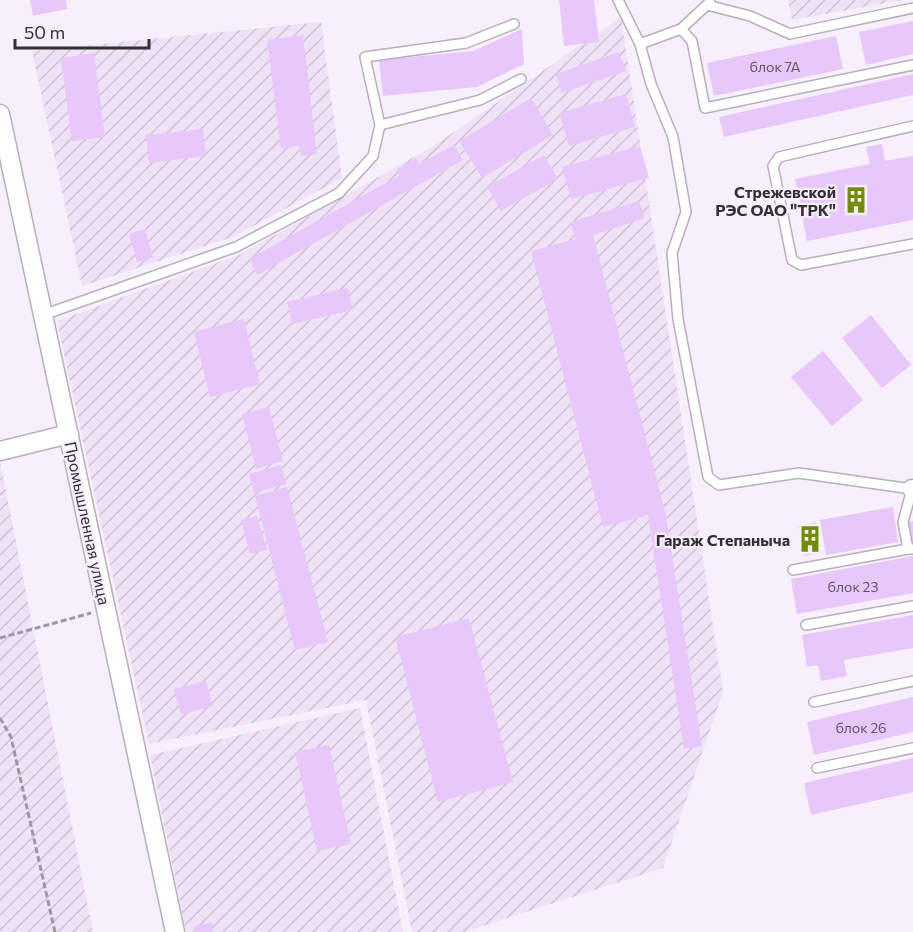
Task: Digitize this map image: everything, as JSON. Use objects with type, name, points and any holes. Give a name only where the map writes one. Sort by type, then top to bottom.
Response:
[{"type":"street","name":"Промышленная улица","points":[[0,114],[175,932]]},
{"type":"street","points":[[0,451],[69,434]]},
{"type":"lane","points":[[618,0],[640,44],[651,84],[673,137],[686,212],[672,253],[678,319],[708,477],[719,485],[799,473],[912,489],[903,522],[911,549],[793,570]]},
{"type":"lane","points":[[640,44],[681,29],[710,2],[750,16],[790,34],[913,8]]},
{"type":"lane","points":[[44,315],[236,247],[339,193],[373,156],[380,124],[365,57],[466,43],[514,24]]},
{"type":"lane","points":[[681,29],[692,42],[705,108],[913,65]]},
{"type":"lane","points":[[380,124],[480,100],[521,79]]},
{"type":"lane","points":[[913,126],[779,158],[773,166],[792,260],[801,265],[913,244]]},
{"type":"lane","points":[[806,625],[913,606]]},
{"type":"lane","points":[[814,702],[913,681]]},
{"type":"lane","points":[[818,768],[913,748]]},
{"type":"path","points":[[0,638],[106,609]]},
{"type":"path","points":[[0,718],[11,736],[55,932]]},
{"type":"shaded area","points":[[788,0],[904,0],[792,20]]},
{"type":"shaded area","points":[[621,17],[723,692],[663,868],[464,932],[412,932],[366,700],[149,744],[57,321],[241,254],[435,145]]},
{"type":"shaded area","points":[[321,22],[342,178],[233,237],[82,286],[32,51]]},
{"type":"shaded area","points":[[0,461],[93,932],[0,932]]},
{"type":"shaded area","points":[[360,708],[403,932],[186,932],[150,755]]},
{"type":"building","points":[[30,0],[66,0],[67,9],[33,16]]},
{"type":"building","points":[[559,0],[594,0],[599,42],[564,46]]},
{"type":"building","points":[[913,21],[913,54],[866,65],[859,32]]},
{"type":"building","points":[[522,29],[524,64],[477,87],[383,96],[379,60],[473,51]]},
{"type":"building","points":[[303,35],[317,154],[301,156],[300,146],[281,148],[267,40]]},
{"type":"building","points":[[836,36],[843,69],[714,96],[707,63]]},
{"type":"building","points":[[619,52],[626,71],[562,93],[556,74]]},
{"type":"building","points":[[94,53],[105,137],[72,141],[61,58]]},
{"type":"building","points":[[913,74],[913,95],[724,137],[719,117]]},
{"type":"building","points":[[626,94],[635,127],[569,146],[559,113]]},
{"type":"building","points":[[531,98],[553,135],[482,178],[459,141]]},
{"type":"building","points":[[203,129],[206,156],[149,163],[146,135]]},
{"type":"building","name":"Стрежевской РЭС ОАО \"ТРК\"","points":[[882,144],[885,161],[913,156],[913,220],[807,241],[795,179],[870,164],[866,147]]},
{"type":"building","points":[[454,145],[463,160],[257,275],[249,259],[400,175],[397,169],[416,158],[419,164]]},
{"type":"building","points":[[640,146],[649,178],[571,199],[562,167]]},
{"type":"building","points":[[544,155],[558,179],[501,211],[487,187]]},
{"type":"building","points":[[639,201],[645,218],[593,235],[665,511],[702,746],[684,749],[648,515],[603,527],[531,251],[576,239],[570,222]]},
{"type":"building","points":[[145,229],[153,257],[137,262],[129,234]]},
{"type":"building","points":[[348,288],[353,310],[292,324],[287,302]]},
{"type":"building","points":[[871,315],[911,365],[882,388],[842,338]]},
{"type":"building","points":[[244,319],[260,384],[210,397],[194,332]]},
{"type":"building","points":[[823,351],[863,400],[832,426],[791,377]]},
{"type":"building","points":[[269,407],[283,461],[256,469],[242,414]]},
{"type":"building","points":[[281,465],[286,484],[254,493],[249,474]]},
{"type":"building","points":[[287,487],[328,642],[295,650],[255,496]]},
{"type":"building","points":[[893,507],[898,542],[826,555],[820,520]]},
{"type":"building","points":[[257,516],[267,550],[250,554],[241,520]]},
{"type":"building","points":[[913,521],[913,543],[912,543],[908,522]]},
{"type":"building","name":"Гараж Степаныча","points":[[816,522],[821,553],[804,556],[798,526]]},
{"type":"building","points":[[913,556],[913,593],[797,614],[791,579]]},
{"type":"building","points":[[913,615],[913,648],[844,660],[847,676],[821,681],[818,665],[807,667],[802,635]]},
{"type":"building","points":[[469,618],[513,782],[438,802],[395,637]]},
{"type":"building","points":[[206,681],[213,706],[181,715],[174,689]]},
{"type":"building","points":[[913,697],[913,732],[814,755],[807,722]]},
{"type":"building","points":[[329,745],[351,844],[317,851],[295,752]]},
{"type":"building","points":[[913,758],[913,792],[811,815],[804,783]]},
{"type":"building","points":[[211,922],[213,932],[195,932],[194,927]]},
{"type":"place","name":"Стрежевской РЭС ОАО \"ТРК\"","points":[[856,200]]},
{"type":"place","name":"Гараж Степаныча","points":[[810,539]]}]
